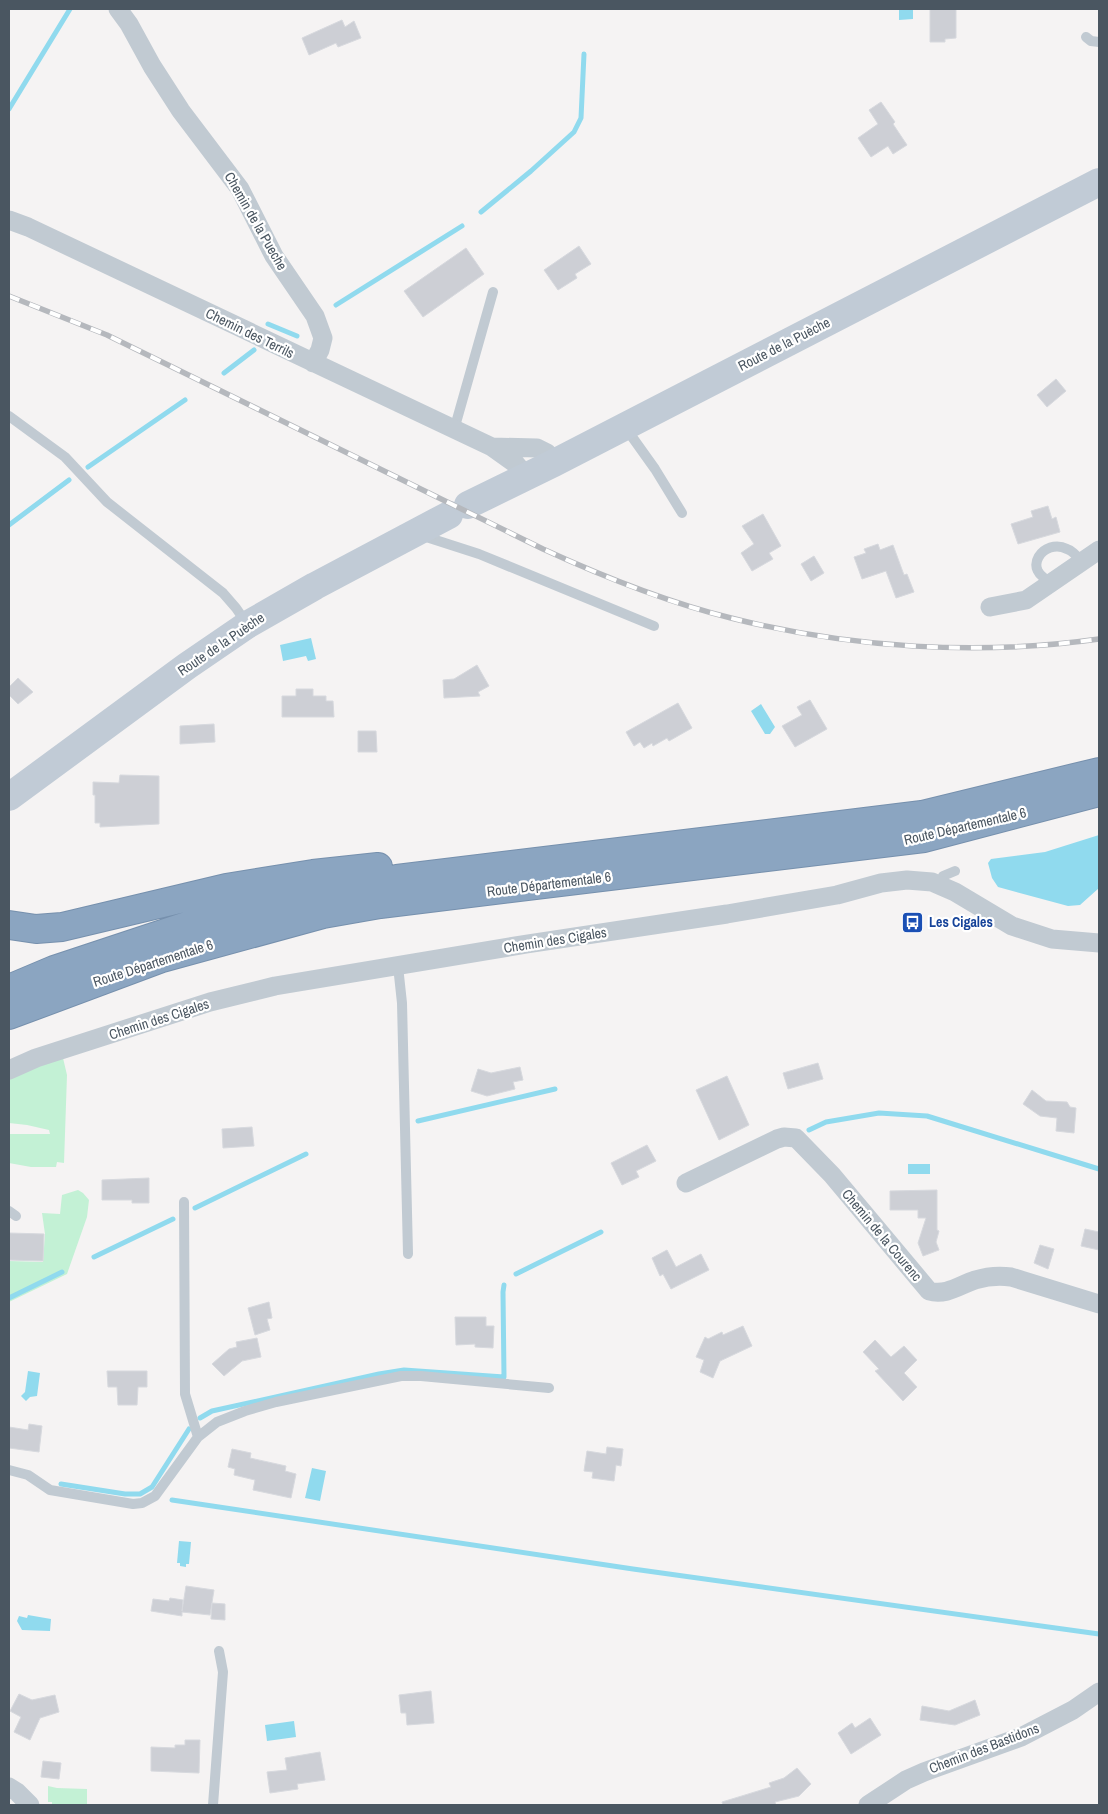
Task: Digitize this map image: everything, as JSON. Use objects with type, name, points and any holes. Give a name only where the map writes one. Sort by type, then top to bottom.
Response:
[{"type":"highway","name":"Route Départementale 6","points":[[9,989],[54,970],[226,913],[397,879],[922,816],[1099,772]]},
{"type":"highway","name":"Route Départementale 6","points":[[9,1015],[162,958],[324,914],[380,904],[924,838],[1099,792]]},
{"type":"highway","points":[[9,925],[36,929],[62,927],[226,888],[313,874],[434,862],[590,856]]},
{"type":"highway","points":[[9,1032],[102,992],[324,914]]},
{"type":"main road","name":"Route de la Puèche","points":[[9,797],[187,666],[248,625],[315,586],[458,510],[1097,189]]},
{"type":"street","name":"Chemin de la Pueche","points":[[118,9],[181,111],[240,188],[274,256],[316,316],[323,338],[320,350],[313,363]]},
{"type":"street","name":"Chemin des Terrils","points":[[9,220],[28,227],[492,447],[516,464],[526,476]]},
{"type":"street","name":"Chemin des Terrils","points":[[492,447],[537,448],[547,453],[554,462]]},
{"type":"street","points":[[990,607],[1026,600],[1099,550]]},
{"type":"street","name":"Chemin des Cigales","points":[[9,1070],[36,1058],[210,1002],[275,986],[527,944],[727,914],[837,895],[881,883],[907,880],[932,882],[955,892],[1012,926],[1052,939],[1099,943]]},
{"type":"street","name":"Chemin de la Courenc","points":[[686,1183],[777,1139],[784,1137],[796,1138],[832,1175],[929,1291],[946,1292],[973,1280],[997,1275],[1099,1304]]},
{"type":"street","name":"Chemin des Bastidons","points":[[868,1805],[906,1780],[1021,1737],[1073,1710],[1099,1692]]},
{"type":"street","points":[[9,1787],[30,1805]]},
{"type":"lane","points":[[1086,37],[1091,41],[1099,42]]},
{"type":"lane","points":[[454,430],[492,292]]},
{"type":"lane","points":[[9,416],[65,457],[107,502],[223,593],[248,625]]},
{"type":"lane","points":[[625,426],[655,469],[682,513]]},
{"type":"lane","points":[[414,533],[479,554],[654,626]]},
{"type":"lane","points":[[1053,582],[1044,579],[1038,574],[1036,566],[1037,557],[1042,552],[1052,547],[1061,547],[1068,549],[1082,562]]},
{"type":"lane","points":[[943,876],[955,871]]},
{"type":"lane","points":[[398,966],[402,1003],[408,1254]]},
{"type":"lane","points":[[184,1202],[185,1394],[198,1437]]},
{"type":"lane","points":[[9,1470],[28,1475],[50,1490],[133,1504],[142,1503],[155,1496],[198,1437],[217,1422],[245,1411],[286,1400],[401,1376],[421,1376],[549,1388]]},
{"type":"lane","points":[[213,1805],[223,1672],[219,1651]]},
{"type":"green space","points":[[63,1058],[67,1075],[64,1163],[57,1162],[56,1167],[31,1167],[9,1163],[9,1134],[50,1134],[49,1130],[9,1123],[9,1076]]},
{"type":"green space","points":[[78,1190],[89,1200],[87,1217],[67,1274],[9,1302],[9,1261],[43,1262],[45,1234],[42,1213],[60,1214],[62,1195]]},
{"type":"green space","points":[[48,1786],[87,1789],[87,1805],[52,1805],[52,1802],[48,1802]]},
{"type":"water","points":[[899,9],[913,9],[913,19],[899,20]]},
{"type":"water","points":[[311,638],[316,659],[308,661],[306,656],[283,661],[280,645]]},
{"type":"water","points":[[761,704],[775,727],[770,734],[765,734],[751,711]]},
{"type":"water","points":[[1099,835],[1099,888],[1080,905],[1068,906],[998,887],[992,878],[988,863],[991,859],[1045,852]]},
{"type":"water","points":[[908,1164],[930,1164],[930,1174],[908,1174]]},
{"type":"water","points":[[28,1371],[40,1373],[37,1396],[30,1397],[26,1401],[21,1396],[25,1392]]},
{"type":"water","points":[[312,1468],[326,1471],[320,1501],[305,1498]]},
{"type":"water","points":[[179,1541],[191,1542],[189,1564],[186,1564],[186,1567],[180,1566],[180,1563],[177,1563]]},
{"type":"water","points":[[28,1615],[51,1619],[50,1631],[22,1630],[17,1621],[19,1616],[27,1618]]},
{"type":"water","points":[[294,1721],[296,1737],[267,1741],[265,1725]]},
{"type":"building","points":[[930,9],[956,9],[956,38],[945,39],[945,42],[930,42]]},
{"type":"building","points":[[342,20],[345,27],[354,21],[361,38],[338,47],[336,43],[309,55],[302,38]]},
{"type":"building","points":[[881,102],[895,122],[893,124],[907,145],[893,154],[888,146],[871,157],[858,138],[878,124],[869,110]]},
{"type":"building","points":[[579,246],[591,264],[575,274],[577,278],[558,290],[544,270]]},
{"type":"building","points":[[466,248],[484,274],[423,317],[404,291]]},
{"type":"building","points":[[1056,379],[1066,391],[1047,407],[1037,395]]},
{"type":"building","points":[[1048,506],[1052,519],[1056,517],[1060,532],[1018,544],[1011,524],[1033,517],[1031,511]]},
{"type":"building","points":[[763,514],[781,546],[769,553],[773,559],[752,571],[741,553],[754,544],[742,526]]},
{"type":"building","points":[[878,544],[880,550],[893,545],[904,575],[907,574],[914,592],[896,598],[886,571],[862,579],[854,557],[866,553],[864,549]]},
{"type":"building","points":[[814,556],[824,573],[811,581],[801,564]]},
{"type":"building","points":[[477,665],[489,686],[478,692],[480,696],[444,698],[443,680],[454,679]]},
{"type":"building","points":[[18,678],[33,692],[18,704],[9,695],[9,687]]},
{"type":"building","points":[[296,689],[313,689],[313,696],[326,696],[326,701],[333,701],[334,717],[282,717],[282,696],[296,696]]},
{"type":"building","points":[[810,700],[827,729],[795,747],[782,726],[802,715],[797,707]]},
{"type":"building","points":[[678,703],[692,728],[669,741],[667,738],[653,746],[652,743],[644,748],[640,742],[634,746],[626,732]]},
{"type":"building","points":[[214,724],[215,742],[180,744],[180,726]]},
{"type":"building","points":[[358,731],[376,731],[377,752],[358,752]]},
{"type":"building","points":[[120,775],[159,776],[159,824],[100,827],[100,823],[95,823],[93,782],[119,783]]},
{"type":"building","points":[[818,1063],[823,1079],[788,1089],[783,1073]]},
{"type":"building","points":[[520,1067],[523,1080],[513,1082],[515,1089],[487,1096],[471,1091],[478,1069],[491,1073]]},
{"type":"building","points":[[727,1076],[749,1125],[719,1140],[696,1090]]},
{"type":"building","points":[[1032,1090],[1046,1101],[1067,1102],[1070,1107],[1076,1108],[1074,1133],[1056,1131],[1057,1118],[1040,1116],[1023,1104]]},
{"type":"building","points":[[252,1127],[254,1146],[223,1148],[222,1129]]},
{"type":"building","points":[[647,1145],[656,1161],[636,1171],[639,1177],[622,1185],[611,1163]]},
{"type":"building","points":[[149,1178],[149,1203],[132,1203],[132,1200],[102,1200],[102,1180]]},
{"type":"building","points":[[937,1190],[937,1230],[939,1231],[936,1242],[939,1250],[923,1256],[918,1243],[926,1218],[918,1218],[918,1210],[890,1210],[890,1191]]},
{"type":"building","points":[[1085,1229],[1099,1232],[1099,1250],[1081,1246]]},
{"type":"building","points":[[9,1233],[44,1234],[43,1261],[9,1260]]},
{"type":"building","points":[[1040,1245],[1054,1249],[1048,1269],[1034,1263]]},
{"type":"building","points":[[667,1250],[676,1267],[701,1254],[709,1270],[671,1289],[663,1274],[660,1276],[652,1258]]},
{"type":"building","points":[[269,1302],[272,1318],[267,1319],[270,1330],[255,1335],[248,1308]]},
{"type":"building","points":[[455,1317],[486,1317],[486,1326],[494,1326],[493,1348],[475,1347],[475,1344],[456,1345]]},
{"type":"building","points":[[743,1326],[752,1346],[720,1361],[713,1378],[700,1372],[704,1360],[696,1357],[705,1337],[708,1339],[722,1332],[723,1335]]},
{"type":"building","points":[[257,1338],[261,1357],[242,1361],[224,1376],[212,1364],[229,1349],[237,1347],[236,1342]]},
{"type":"building","points":[[875,1340],[891,1357],[904,1346],[917,1360],[904,1373],[917,1387],[903,1401],[875,1371],[879,1369],[863,1352]]},
{"type":"building","points":[[107,1371],[147,1371],[147,1387],[138,1387],[137,1405],[118,1405],[117,1387],[108,1387]]},
{"type":"building","points":[[29,1424],[42,1426],[39,1452],[9,1448],[9,1427],[28,1430]]},
{"type":"building","points":[[607,1447],[623,1449],[621,1466],[616,1465],[614,1481],[592,1478],[593,1472],[584,1471],[587,1451],[606,1454]]},
{"type":"building","points":[[232,1449],[251,1453],[250,1458],[286,1466],[285,1471],[296,1474],[291,1498],[253,1490],[255,1480],[234,1475],[235,1469],[228,1467]]},
{"type":"building","points":[[186,1586],[214,1590],[210,1615],[182,1612],[182,1616],[151,1611],[153,1599],[169,1601],[170,1598],[183,1600],[182,1611]]},
{"type":"building","points":[[212,1603],[225,1604],[225,1620],[211,1619]]},
{"type":"building","points":[[431,1691],[434,1723],[407,1725],[406,1713],[401,1713],[399,1695]]},
{"type":"building","points":[[19,1694],[32,1700],[55,1695],[59,1712],[40,1718],[30,1740],[14,1732],[21,1717],[10,1711]]},
{"type":"building","points":[[975,1700],[980,1715],[955,1725],[920,1720],[922,1706],[949,1711]]},
{"type":"building","points":[[870,1718],[881,1735],[851,1754],[838,1733],[852,1723],[855,1728]]},
{"type":"building","points":[[185,1740],[200,1740],[199,1773],[151,1771],[151,1747],[175,1748],[175,1745],[185,1745]]},
{"type":"building","points":[[320,1752],[325,1780],[297,1784],[298,1789],[270,1793],[267,1772],[287,1770],[285,1758]]},
{"type":"building","points":[[43,1761],[61,1763],[59,1779],[41,1777]]},
{"type":"building","points":[[797,1768],[811,1784],[799,1796],[775,1802],[776,1805],[723,1805],[722,1802],[771,1787],[769,1783],[784,1778]]},
{"type":"waterway","points":[[9,109],[70,9]]},
{"type":"waterway","points":[[481,212],[531,171],[574,132],[581,118],[584,54]]},
{"type":"waterway","points":[[336,305],[462,226]]},
{"type":"waterway","points":[[268,324],[297,336]]},
{"type":"waterway","points":[[224,373],[254,350]]},
{"type":"waterway","points":[[88,467],[185,400]]},
{"type":"waterway","points":[[9,525],[69,480]]},
{"type":"waterway","points":[[418,1121],[555,1089]]},
{"type":"waterway","points":[[809,1130],[826,1122],[879,1113],[927,1116],[1099,1169]]},
{"type":"waterway","points":[[195,1208],[306,1154]]},
{"type":"waterway","points":[[94,1257],[173,1219]]},
{"type":"waterway","points":[[516,1274],[601,1232]]},
{"type":"waterway","points":[[9,1298],[62,1272]]},
{"type":"waterway","points":[[200,1418],[212,1411],[404,1370],[504,1377],[504,1285]]},
{"type":"waterway","points":[[61,1484],[125,1494],[140,1494],[152,1487],[189,1429]]},
{"type":"waterway","points":[[172,1500],[633,1569],[1099,1634]]},
{"type":"railway","points":[[9,296],[107,335],[543,549],[659,597],[707,612],[776,628],[868,642],[961,648],[1007,647],[1099,639]]},
{"type":"place","name":"Les Cigales","points":[[913,922]]}]
